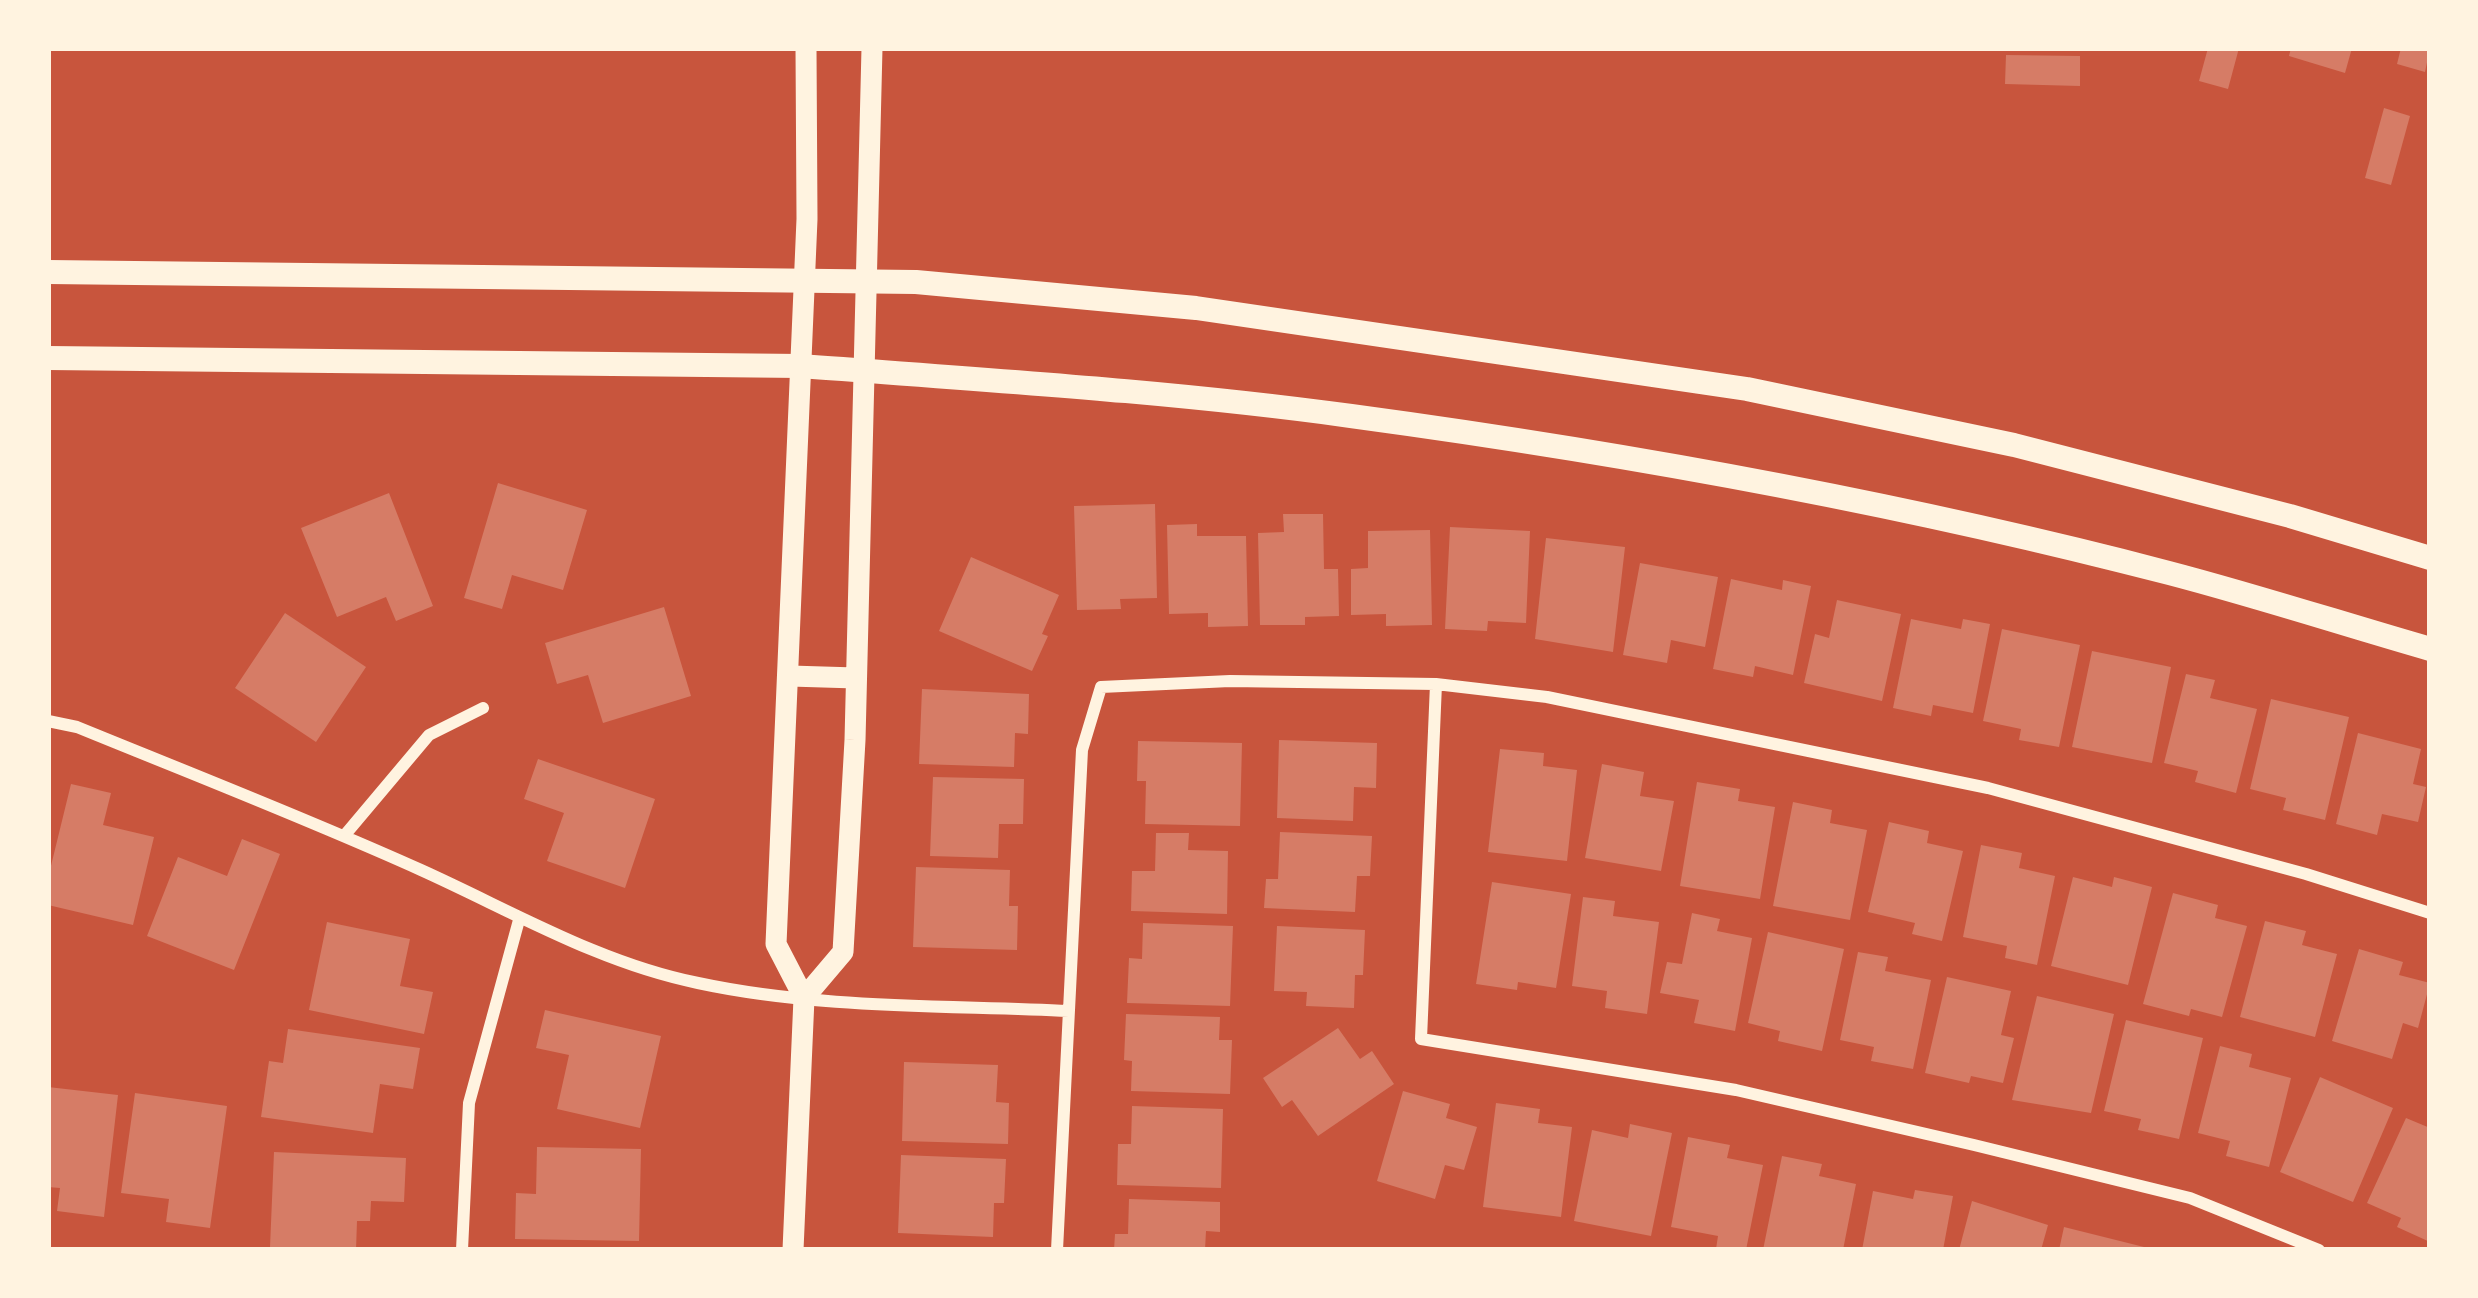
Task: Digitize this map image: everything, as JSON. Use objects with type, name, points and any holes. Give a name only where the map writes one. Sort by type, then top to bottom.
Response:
[{"type":"main road","points":[[48,272],[916,282],[1196,308],[1747,389],[2014,445],[2290,516],[2430,558]]},
{"type":"main road","points":[[48,358],[801,366],[1347,415],[1813,494],[2031,540],[2171,574],[2430,649]]},
{"type":"street","points":[[794,1250],[804,998],[776,944],[803,323],[806,48]]},
{"type":"street","points":[[804,998],[843,952],[867,371],[872,48]]},
{"type":"street","points":[[790,676],[856,678]]},
{"type":"street","points":[[1057,1250],[1082,750],[1101,687],[1230,681],[1436,684],[1547,697],[1988,788],[2306,874],[2430,913]]},
{"type":"street","points":[[1436,684],[1421,1039],[1736,1090],[1952,1140],[2190,1198],[2320,1250]]},
{"type":"street","points":[[344,836],[429,735],[483,708]]},
{"type":"street","points":[[48,721],[77,728],[344,836],[457,886],[519,920],[611,958],[694,983],[804,998],[1070,1011]]},
{"type":"street","points":[[462,1250],[469,1103],[519,920]]},
{"type":"building","points":[[2208,48],[2239,48],[2228,89],[2199,81]]},
{"type":"building","points":[[2291,48],[2352,48],[2345,73],[2289,56]]},
{"type":"building","points":[[2401,48],[2430,48],[2425,72],[2397,64]]},
{"type":"building","points":[[2006,55],[2080,56],[2080,86],[2005,84]]},
{"type":"building","points":[[2384,108],[2410,116],[2391,185],[2365,178]]},
{"type":"building","points":[[498,483],[587,510],[563,590],[512,575],[502,609],[464,598]]},
{"type":"building","points":[[389,493],[433,606],[396,621],[386,597],[337,617],[301,528]]},
{"type":"building","points":[[1155,504],[1157,598],[1120,599],[1121,609],[1077,610],[1074,506]]},
{"type":"building","points":[[1283,514],[1323,514],[1324,569],[1338,569],[1339,616],[1305,617],[1305,625],[1260,625],[1258,533],[1284,532]]},
{"type":"building","points":[[1197,524],[1197,536],[1246,536],[1248,626],[1208,627],[1208,613],[1169,614],[1167,525]]},
{"type":"building","points":[[1450,527],[1530,531],[1526,623],[1488,621],[1487,631],[1445,629]]},
{"type":"building","points":[[1430,530],[1432,625],[1386,626],[1386,614],[1351,615],[1351,569],[1368,568],[1368,531]]},
{"type":"building","points":[[1546,538],[1625,547],[1613,652],[1535,639]]},
{"type":"building","points":[[971,557],[1059,595],[1032,671],[939,631]]},
{"type":"building","points":[[1640,563],[1718,577],[1705,647],[1671,640],[1667,663],[1623,655]]},
{"type":"building","points":[[1731,579],[1782,590],[1783,580],[1811,586],[1793,675],[1755,666],[1753,677],[1713,669]]},
{"type":"building","points":[[1837,600],[1901,614],[1882,701],[1804,683],[1815,634],[1829,638]]},
{"type":"building","points":[[664,607],[691,696],[603,723],[588,675],[557,684],[545,643]]},
{"type":"building","points":[[285,613],[366,667],[316,742],[235,688]]},
{"type":"building","points":[[1911,619],[1961,629],[1963,619],[1990,624],[1973,713],[1933,705],[1931,716],[1893,708]]},
{"type":"building","points":[[2002,629],[2080,645],[2059,747],[2019,740],[2021,729],[1983,721]]},
{"type":"building","points":[[2092,651],[2171,667],[2152,763],[2072,747]]},
{"type":"building","points":[[2186,674],[2215,680],[2210,698],[2257,709],[2236,793],[2195,782],[2198,771],[2164,763]]},
{"type":"building","points":[[922,689],[1029,694],[1028,734],[1015,733],[1014,767],[919,764]]},
{"type":"building","points":[[2271,699],[2349,717],[2325,820],[2283,810],[2286,798],[2250,789]]},
{"type":"building","points":[[2358,733],[2421,749],[2413,784],[2426,787],[2418,822],[2382,814],[2377,835],[2336,824]]},
{"type":"building","points":[[1279,740],[1377,743],[1376,788],[1354,787],[1353,821],[1277,818]]},
{"type":"building","points":[[1138,741],[1242,743],[1240,826],[1145,824],[1146,781],[1137,781]]},
{"type":"building","points":[[1500,749],[1544,753],[1543,766],[1577,770],[1567,861],[1488,852]]},
{"type":"building","points":[[538,759],[655,799],[625,888],[547,861],[564,813],[524,799]]},
{"type":"building","points":[[1602,764],[1644,772],[1640,796],[1674,801],[1661,871],[1585,858]]},
{"type":"building","points":[[933,777],[1024,779],[1023,824],[999,824],[998,858],[930,856]]},
{"type":"building","points":[[1697,782],[1740,789],[1738,801],[1775,807],[1760,899],[1680,886]]},
{"type":"building","points":[[71,784],[111,793],[103,825],[154,837],[133,925],[48,905],[48,878]]},
{"type":"building","points":[[1793,802],[1832,810],[1830,823],[1867,830],[1850,920],[1773,906]]},
{"type":"building","points":[[1889,822],[1929,831],[1927,843],[1963,851],[1942,941],[1912,934],[1915,923],[1868,912]]},
{"type":"building","points":[[1280,832],[1372,836],[1370,876],[1357,876],[1355,912],[1264,908],[1266,879],[1278,879]]},
{"type":"building","points":[[1156,833],[1189,833],[1188,850],[1228,851],[1227,914],[1131,911],[1132,871],[1155,871]]},
{"type":"building","points":[[242,839],[280,854],[234,970],[147,936],[178,857],[227,876]]},
{"type":"building","points":[[1981,845],[2022,853],[2019,868],[2055,876],[2037,965],[2005,958],[2007,946],[1963,937]]},
{"type":"building","points":[[916,867],[1010,870],[1009,906],[1018,906],[1017,950],[913,947]]},
{"type":"building","points":[[2073,877],[2112,887],[2114,877],[2152,887],[2128,985],[2051,966]]},
{"type":"building","points":[[1492,882],[1571,894],[1556,988],[1518,982],[1517,990],[1476,984]]},
{"type":"building","points":[[2173,893],[2218,905],[2215,918],[2247,926],[2222,1017],[2191,1009],[2189,1016],[2143,1004]]},
{"type":"building","points":[[1583,897],[1615,901],[1613,916],[1659,922],[1647,1014],[1605,1008],[1607,991],[1572,986]]},
{"type":"building","points":[[1692,913],[1720,919],[1717,931],[1752,938],[1735,1031],[1694,1023],[1699,1000],[1660,993],[1667,962],[1682,964]]},
{"type":"building","points":[[2265,921],[2306,931],[2302,945],[2337,954],[2315,1037],[2240,1017]]},
{"type":"building","points":[[327,922],[410,939],[400,986],[433,992],[424,1034],[309,1010]]},
{"type":"building","points":[[1143,923],[1233,926],[1230,1006],[1127,1003],[1129,958],[1142,959]]},
{"type":"building","points":[[1277,926],[1365,930],[1363,975],[1355,975],[1354,1008],[1306,1006],[1307,992],[1274,991]]},
{"type":"building","points":[[1768,932],[1844,949],[1822,1051],[1778,1041],[1780,1031],[1748,1023]]},
{"type":"building","points":[[2359,949],[2403,962],[2399,975],[2430,983],[2418,1028],[2403,1023],[2392,1059],[2332,1041]]},
{"type":"building","points":[[1858,952],[1888,957],[1885,971],[1931,980],[1913,1069],[1871,1061],[1874,1047],[1840,1040]]},
{"type":"building","points":[[1947,977],[2011,991],[2001,1035],[2014,1038],[2003,1083],[1971,1076],[1969,1083],[1925,1073]]},
{"type":"building","points":[[2037,996],[2114,1014],[2091,1113],[2012,1100]]},
{"type":"building","points":[[545,1010],[661,1036],[640,1128],[557,1109],[569,1055],[536,1048]]},
{"type":"building","points":[[1126,1014],[1220,1017],[1219,1040],[1232,1040],[1230,1094],[1131,1091],[1132,1061],[1124,1060]]},
{"type":"building","points":[[2126,1020],[2203,1038],[2179,1139],[2138,1130],[2141,1119],[2104,1111]]},
{"type":"building","points":[[1338,1028],[1360,1059],[1372,1051],[1394,1084],[1318,1136],[1292,1100],[1282,1107],[1263,1078]]},
{"type":"building","points":[[288,1029],[420,1048],[413,1089],[380,1084],[373,1133],[261,1117],[269,1061],[283,1063]]},
{"type":"building","points":[[2220,1046],[2252,1054],[2249,1067],[2291,1078],[2269,1167],[2226,1156],[2230,1141],[2198,1133]]},
{"type":"building","points":[[904,1062],[998,1065],[996,1102],[1009,1103],[1008,1144],[902,1141]]},
{"type":"building","points":[[2320,1077],[2393,1108],[2353,1202],[2280,1172]]},
{"type":"building","points":[[48,1087],[118,1095],[104,1217],[57,1211],[60,1188],[48,1187]]},
{"type":"building","points":[[1403,1091],[1450,1104],[1446,1118],[1477,1127],[1464,1170],[1445,1165],[1435,1199],[1377,1181]]},
{"type":"building","points":[[135,1093],[227,1106],[210,1228],[166,1222],[169,1199],[121,1193]]},
{"type":"building","points":[[1496,1103],[1540,1109],[1538,1123],[1572,1127],[1561,1217],[1483,1207]]},
{"type":"building","points":[[1132,1106],[1223,1109],[1221,1188],[1117,1185],[1118,1144],[1131,1144]]},
{"type":"building","points":[[2406,1118],[2430,1128],[2430,1242],[2397,1227],[2401,1218],[2367,1203]]},
{"type":"building","points":[[1630,1124],[1672,1133],[1651,1236],[1574,1221],[1592,1130],[1628,1138]]},
{"type":"building","points":[[1688,1137],[1730,1145],[1727,1158],[1763,1165],[1746,1250],[1716,1249],[1718,1236],[1671,1227]]},
{"type":"building","points":[[537,1147],[641,1149],[639,1241],[515,1239],[516,1193],[536,1194]]},
{"type":"building","points":[[274,1152],[406,1158],[404,1202],[371,1201],[370,1221],[357,1221],[356,1250],[270,1247]]},
{"type":"building","points":[[901,1155],[1006,1159],[1004,1203],[994,1203],[993,1237],[898,1233]]},
{"type":"building","points":[[1782,1156],[1822,1164],[1819,1176],[1856,1184],[1843,1250],[1763,1250]]},
{"type":"building","points":[[1915,1190],[1953,1196],[1943,1250],[1862,1250],[1873,1191],[1913,1199]]},
{"type":"building","points":[[1129,1199],[1220,1202],[1220,1232],[1206,1231],[1205,1250],[1114,1250],[1115,1234],[1128,1234]]},
{"type":"building","points":[[1972,1201],[2048,1225],[2041,1250],[1959,1250]]},
{"type":"building","points":[[2064,1227],[2148,1248],[2148,1250],[2059,1250]]}]
